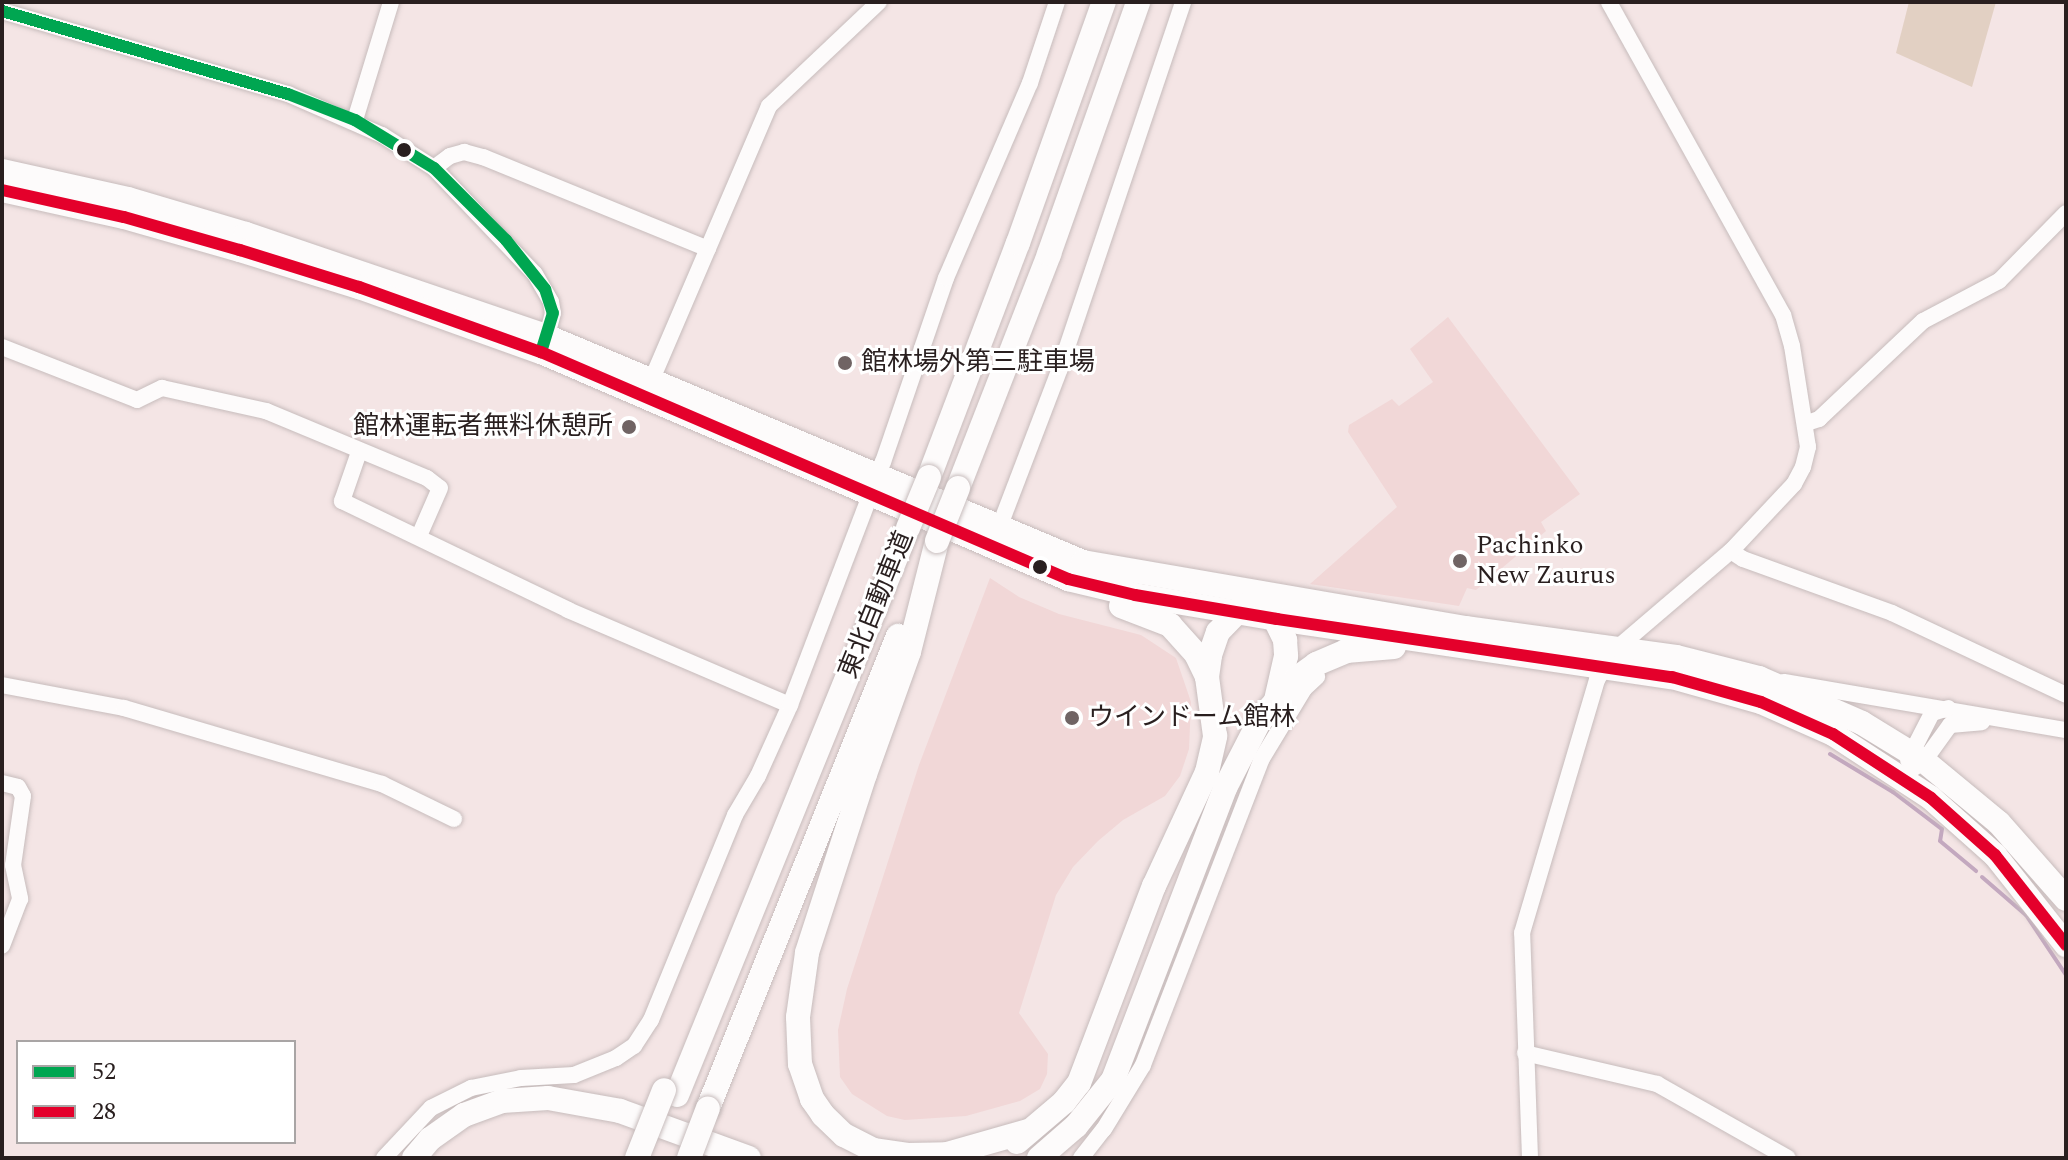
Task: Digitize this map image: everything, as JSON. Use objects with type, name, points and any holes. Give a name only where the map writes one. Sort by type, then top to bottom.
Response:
[{"type":"highway","name":"東北自動車道","points":[[653,1158],[670,1093],[775,856],[929,477],[1018,243],[1104,2]]},
{"type":"highway","name":"東北自動車道","points":[[689,1158],[1049,254],[1138,2]]},
{"type":"highway","points":[[2,171],[128,199],[246,234],[545,344],[873,486],[999,528],[1083,562],[1610,658],[1761,702],[1833,734],[1902,776],[1986,845],[2066,945]]},
{"type":"highway","points":[[2,190],[124,217],[240,250],[652,379],[1024,563],[1094,587],[1277,619],[1461,645],[1610,658],[1676,657],[1759,678],[1824,704],[1917,757],[1999,823],[2066,899]]},
{"type":"highway","points":[[937,541],[909,652],[865,774],[807,953],[799,995],[800,1064],[812,1099],[823,1115],[844,1135],[873,1150],[908,1155],[947,1154],[1028,1131]]},
{"type":"highway","points":[[996,1158],[1064,1102],[1079,1083],[1154,886],[1207,772],[1215,736],[1207,677],[1196,654],[1170,625],[1137,609],[1075,596],[1049,585],[1024,563]]},
{"type":"highway","points":[[1207,677],[1214,640],[1235,612],[1260,594]]},
{"type":"highway","points":[[1260,594],[1277,619],[1286,656],[1276,700]]},
{"type":"highway","points":[[1039,1158],[1076,1126],[1113,1080],[1225,788],[1248,738],[1276,700],[1316,664],[1346,651],[1461,645]]},
{"type":"highway","points":[[637,1158],[670,1093]]},
{"type":"highway","points":[[414,1158],[430,1139],[464,1115],[502,1101],[548,1098],[592,1104],[639,1117],[749,1158]]},
{"type":"highway","points":[[433,1158],[466,1130],[507,1115],[530,1114],[579,1117],[612,1124],[710,1158]]},
{"type":"street","points":[[355,120],[391,2]]},
{"type":"street","points":[[652,379],[769,106],[879,2]]},
{"type":"street","points":[[384,1158],[431,1108],[471,1088],[521,1078],[574,1075],[616,1058],[634,1046],[651,1020],[735,815],[758,776],[790,705],[873,486],[946,278],[1030,83],[1057,2]]},
{"type":"street","points":[[999,528],[1060,368],[1183,2]]},
{"type":"street","points":[[1530,1158],[1522,933],[1526,912],[1610,658],[1731,551],[1799,476],[1808,447],[1807,423],[1783,315],[1609,2]]},
{"type":"street","points":[[2,11],[288,94],[355,120],[434,168],[535,274],[551,302],[545,344]]},
{"type":"street","points":[[434,168],[450,156],[464,152],[483,157],[708,249]]},
{"type":"street","points":[[1807,423],[1819,419],[1923,321],[1999,281],[2066,213]]},
{"type":"street","points":[[2,347],[137,400],[162,388],[266,411],[427,478],[440,488],[419,536]]},
{"type":"street","points":[[359,452],[342,501],[568,610],[790,705]]},
{"type":"street","points":[[1731,551],[1743,559],[1892,613],[2066,695]]},
{"type":"street","points":[[1081,1158],[1104,1129],[1143,1065],[1261,760],[1304,689],[1317,677]]},
{"type":"street","points":[[1759,678],[2066,730]]},
{"type":"street","points":[[2,685],[124,708],[382,784],[454,819]]},
{"type":"street","points":[[1917,757],[1932,713],[1948,708]]},
{"type":"street","points":[[1902,776],[1946,728],[1961,722],[2047,727]]},
{"type":"street","points":[[2,783],[18,787],[23,796],[13,865],[20,899],[2,946]]},
{"type":"street","points":[[1525,1053],[1657,1084],[1788,1158]]},
{"type":"shaded area","points":[[1909,2],[1996,2],[1972,87],[1896,53]]},
{"type":"shaded area","points":[[1448,317],[1580,494],[1541,522],[1546,531],[1476,590],[1467,588],[1459,606],[1310,584],[1397,507],[1348,432],[1349,425],[1392,399],[1399,406],[1433,382],[1410,349]]},
{"type":"shaded area","points":[[990,578],[1019,597],[1059,614],[1141,635],[1176,658],[1191,702],[1189,749],[1180,776],[1165,796],[1123,820],[1098,841],[1073,867],[1056,895],[1019,1013],[1048,1054],[1047,1074],[1040,1089],[1020,1101],[966,1116],[905,1120],[887,1116],[852,1094],[840,1077],[838,1030],[847,989],[919,765]]},
{"type":"waterway","points":[[1830,754],[1893,792],[1942,829],[1940,841],[1976,871]]},
{"type":"waterway","points":[[1982,877],[2026,915],[2066,975]]},
{"type":"transit line","name":"52","points":[[2,11],[288,94],[355,120],[434,168],[506,240],[545,289],[553,313],[541,352]]},
{"type":"transit line","name":"28","points":[[2,190],[124,217],[240,250],[359,287],[541,352],[1068,579],[1135,595],[1277,619],[1672,677],[1761,702],[1833,734],[1931,798],[1995,855],[2066,945]]},
{"type":"place","name":"館林場外第三駐車場","points":[[845,363]]},
{"type":"place","name":"館林運転者無料休憩所","points":[[629,427]]},
{"type":"place","name":"Pachinko New Zaurus","points":[[1460,561]]},
{"type":"place","name":"ウインドーム館林","points":[[1072,718]]}]
